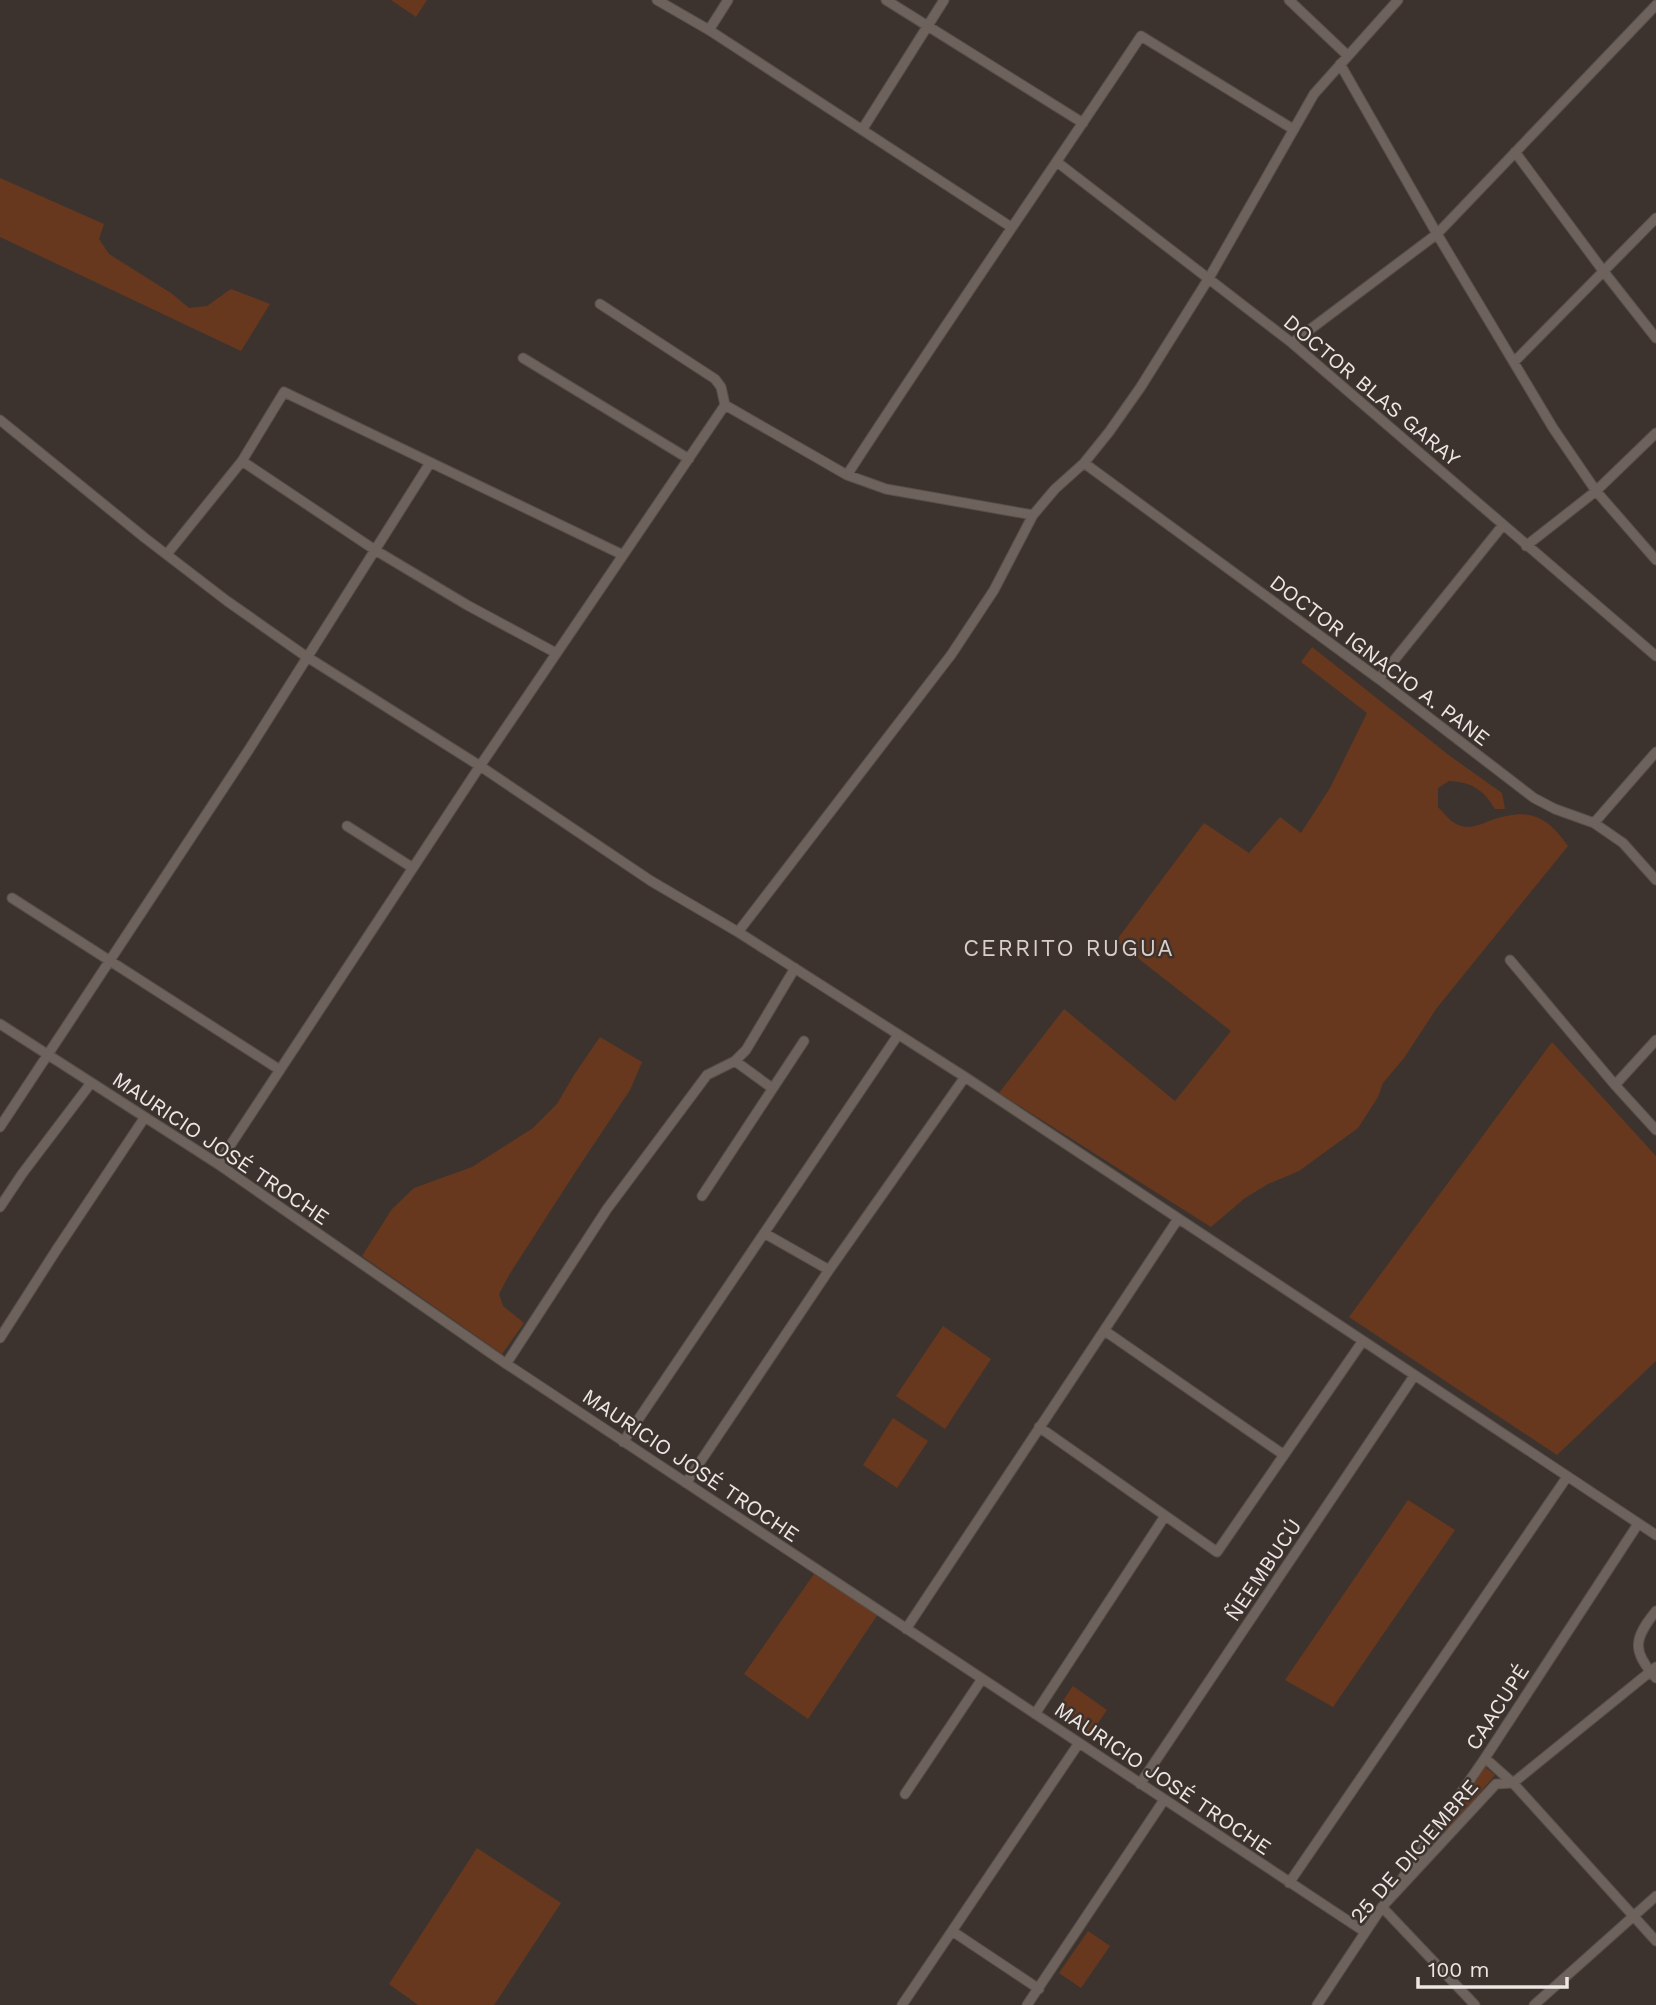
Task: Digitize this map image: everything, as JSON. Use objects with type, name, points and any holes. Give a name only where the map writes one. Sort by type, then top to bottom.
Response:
[{"type":"street","points":[[657,0],[709,30],[1011,227]]},
{"type":"street","points":[[709,30],[729,0]]},
{"type":"street","points":[[886,0],[1083,123]]},
{"type":"street","points":[[862,130],[944,0]]},
{"type":"street","points":[[1289,0],[1348,55]]},
{"type":"street","points":[[738,932],[951,655],[994,590],[1033,515],[1055,489],[1084,463],[1140,388],[1209,278],[1314,94],[1398,0]]},
{"type":"street","points":[[1292,344],[1437,234],[1656,5]]},
{"type":"street","points":[[847,475],[1141,37],[1293,129]]},
{"type":"street","points":[[1340,64],[1437,234],[1553,428],[1596,491],[1656,560]]},
{"type":"street","points":[[1515,152],[1656,338]]},
{"type":"street","name":"DOCTOR BLAS GARAY","points":[[1057,162],[1292,344],[1656,656]]},
{"type":"street","points":[[1515,361],[1656,218]]},
{"type":"street","points":[[218,1164],[480,766],[725,405],[721,387],[715,379],[600,304]]},
{"type":"street","points":[[523,358],[689,458]]},
{"type":"street","points":[[167,554],[242,461],[284,392],[623,555]]},
{"type":"street","points":[[725,405],[847,475],[886,489],[1033,515]]},
{"type":"street","points":[[0,420],[167,554],[308,658],[480,766],[651,881],[738,932],[965,1077],[1656,1535]]},
{"type":"street","points":[[1526,546],[1596,491],[1656,433]]},
{"type":"street","points":[[242,461],[375,550],[467,605],[556,653]]},
{"type":"street","points":[[0,1127],[308,658],[430,463]]},
{"type":"street","name":"DOCTOR IGNACIO A. PANE","points":[[1084,463],[1379,679],[1534,798],[1594,823],[1623,843],[1656,880]]},
{"type":"street","points":[[1379,679],[1503,525]]},
{"type":"street","points":[[1594,823],[1656,752]]},
{"type":"street","points":[[347,826],[413,868]]},
{"type":"street","points":[[12,898],[280,1070]]},
{"type":"street","points":[[1510,960],[1656,1130]]},
{"type":"street","points":[[506,1364],[607,1209],[707,1075],[735,1061],[746,1050],[795,968]]},
{"type":"street","name":"MAURICIO JOSÉ TROCHE","points":[[0,1024],[218,1164],[506,1364],[1364,1933]]},
{"type":"street","points":[[623,1441],[898,1035]]},
{"type":"street","points":[[1615,1085],[1656,1040]]},
{"type":"street","points":[[702,1196],[804,1041]]},
{"type":"street","points":[[735,1061],[772,1088]]},
{"type":"street","points":[[686,1483],[829,1270],[965,1077]]},
{"type":"street","points":[[0,1207],[92,1083]]},
{"type":"street","points":[[0,1338],[145,1117]]},
{"type":"street","points":[[906,1629],[1178,1219]]},
{"type":"street","points":[[764,1233],[829,1270]]},
{"type":"street","points":[[1105,1331],[1284,1455]]},
{"type":"street","points":[[1039,1427],[1217,1552],[1362,1342]]},
{"type":"street","name":"ÑEEMBUCÚ","points":[[1140,1784],[1414,1376]]},
{"type":"street","points":[[1289,1883],[1567,1477]]},
{"type":"street","points":[[1035,1714],[1165,1516]]},
{"type":"street","name":"CAACUPÉ","points":[[1382,1907],[1485,1758],[1639,1524]]},
{"type":"street","points":[[1654,1672],[1640,1656],[1638,1643],[1642,1629],[1656,1611]]},
{"type":"street","name":"25 DE DICIEMBRE","points":[[1317,2005],[1382,1907],[1496,1784],[1513,1783],[1654,1672]]},
{"type":"street","points":[[905,1794],[982,1679]]},
{"type":"street","points":[[902,2005],[1079,1743]]},
{"type":"street","points":[[1485,1758],[1513,1783],[1656,1941]]},
{"type":"street","points":[[1027,2005],[1164,1800]]},
{"type":"street","points":[[1534,2005],[1656,1896]]},
{"type":"street","points":[[1382,1907],[1475,2005]]},
{"type":"street","points":[[952,1931],[1039,1989]]},
{"type":"shaded area","points":[[391,0],[427,0],[416,17]]},
{"type":"shaded area","points":[[0,178],[104,224],[99,239],[109,254],[171,293],[189,308],[207,306],[231,289],[270,304],[241,351],[0,237]]},
{"type":"shaded area","points":[[1312,647],[1450,756],[1502,793],[1505,809],[1495,809],[1476,788],[1449,781],[1438,788],[1438,807],[1451,821],[1471,827],[1502,817],[1525,814],[1543,820],[1568,846],[1436,1009],[1404,1058],[1383,1083],[1378,1097],[1358,1128],[1299,1171],[1268,1184],[1245,1198],[1211,1227],[999,1093],[1064,1009],[1175,1101],[1231,1031],[1116,941],[1204,823],[1249,853],[1280,817],[1301,833],[1330,788],[1367,713],[1301,662]]},
{"type":"shaded area","points":[[600,1037],[642,1062],[630,1090],[499,1294],[503,1306],[524,1323],[502,1354],[362,1256],[392,1209],[414,1188],[472,1167],[533,1128],[557,1104]]},
{"type":"shaded area","points":[[1552,1042],[1656,1156],[1656,1361],[1557,1455],[1349,1317]]},
{"type":"shaded area","points":[[943,1326],[991,1359],[945,1429],[896,1396]]},
{"type":"shaded area","points":[[893,1418],[928,1441],[897,1488],[863,1465]]},
{"type":"shaded area","points":[[1408,1500],[1455,1530],[1333,1707],[1285,1680]]},
{"type":"shaded area","points":[[814,1574],[878,1614],[808,1719],[744,1674]]},
{"type":"shaded area","points":[[1073,1686],[1107,1710],[1089,1736],[1055,1712]]},
{"type":"shaded area","points":[[1485,1767],[1495,1775],[1418,1864]]},
{"type":"shaded area","points":[[477,1848],[561,1903],[494,2005],[418,2005],[389,1984]]},
{"type":"shaded area","points":[[1088,1931],[1110,1946],[1081,1988],[1059,1973]]},
{"type":"district","name":"CERRITO RUGUA","points":[[1069,948]]}]
